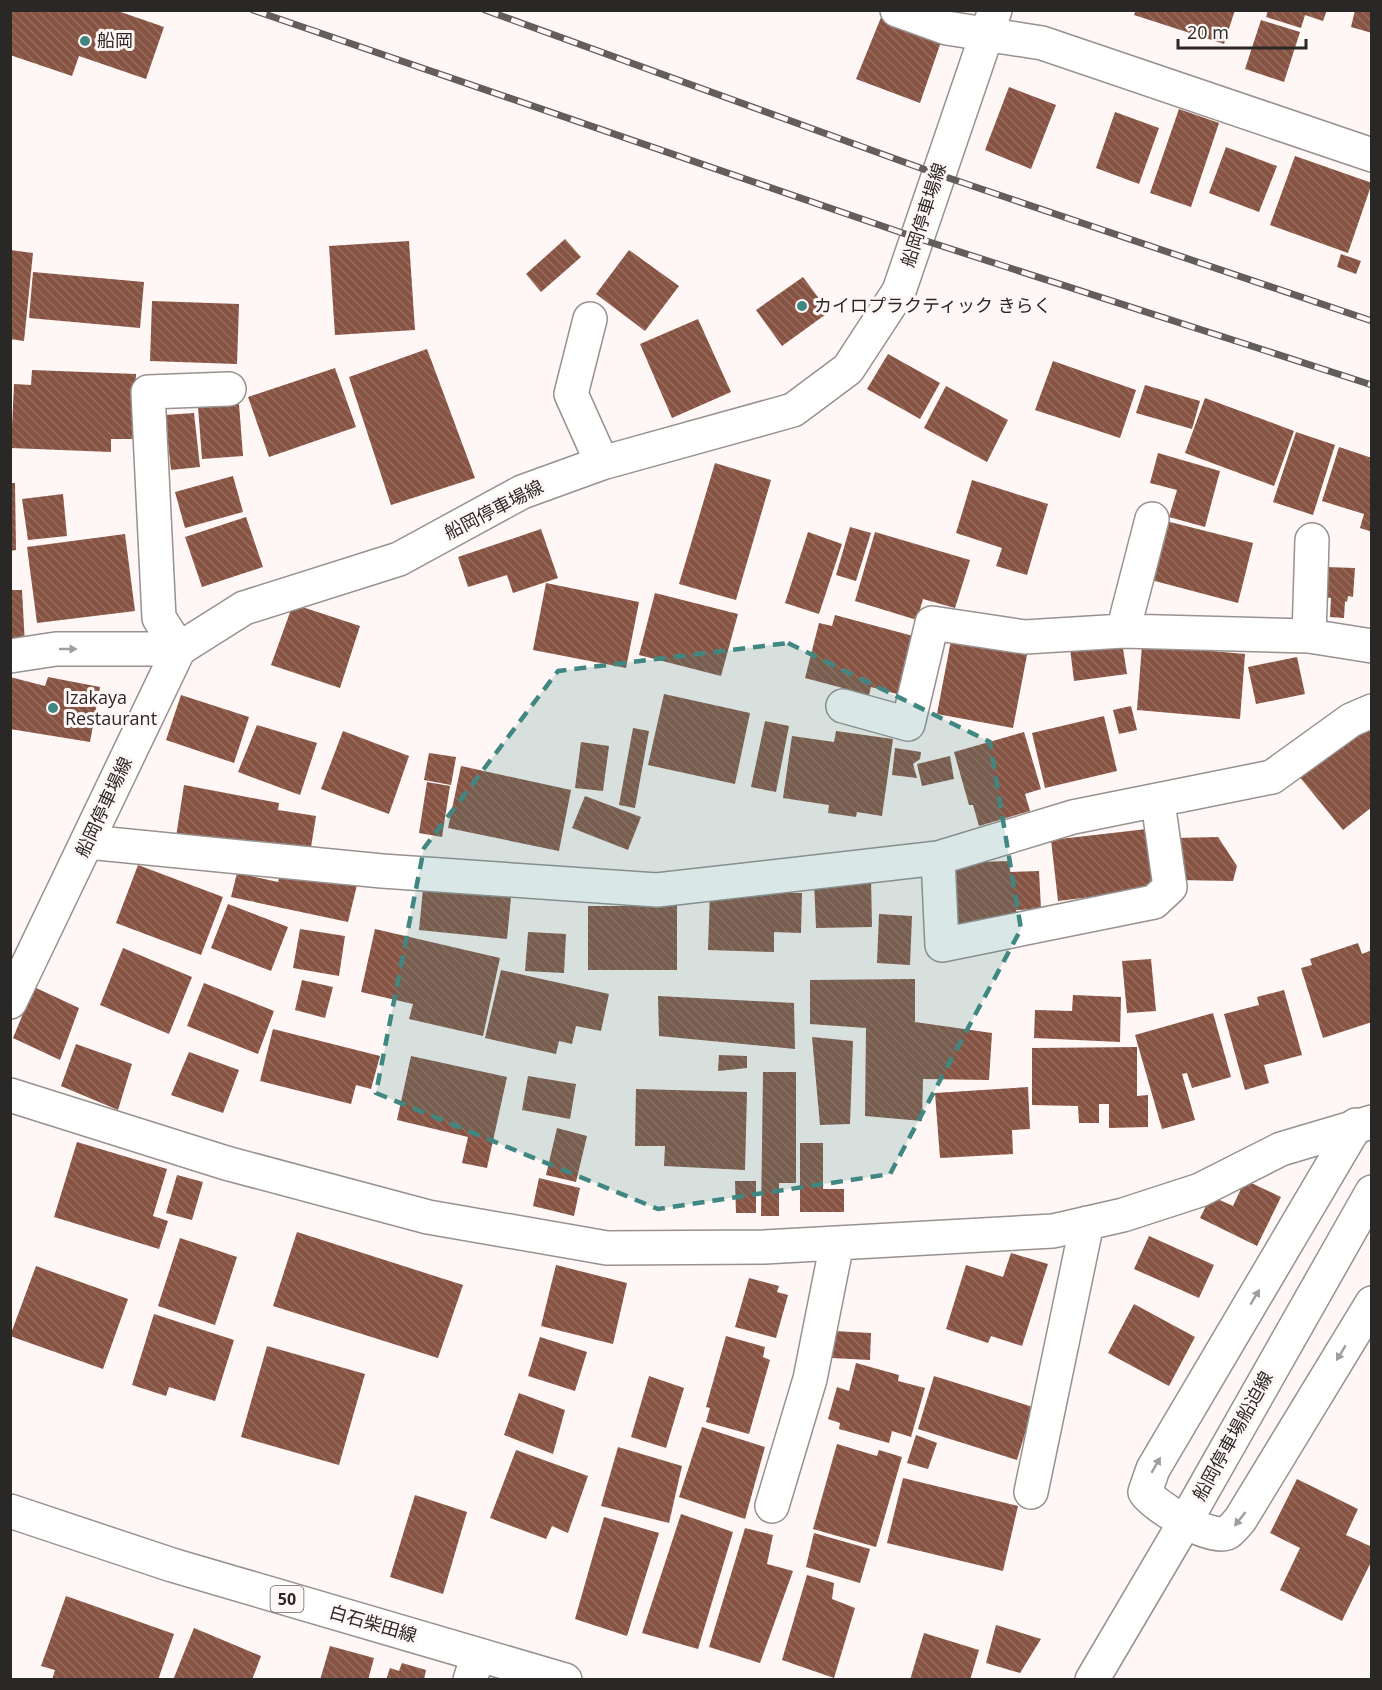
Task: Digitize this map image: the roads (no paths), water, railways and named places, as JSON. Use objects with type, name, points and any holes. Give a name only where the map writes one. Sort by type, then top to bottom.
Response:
[{"type":"street","points":[[897,10],[947,28],[991,22],[1042,43],[1371,155]]},
{"type":"street","name":"船岡停車場線","points":[[10,1002],[88,842],[166,672],[179,650],[244,608],[399,559],[522,492],[602,463],[793,410],[848,369],[899,291],[991,22]]},
{"type":"street","points":[[590,319],[571,394],[602,463]]},
{"type":"street","points":[[179,650],[159,618],[148,393],[229,389]]},
{"type":"street","points":[[1123,631],[1152,519]]},
{"type":"street","points":[[1309,636],[1312,540]]},
{"type":"street","points":[[843,706],[908,724],[932,623],[1025,637],[1123,631],[1236,636],[1309,636],[1371,646]]},
{"type":"street","points":[[10,656],[56,649],[179,650]]},
{"type":"street","points":[[88,842],[381,871],[657,890],[938,858],[1073,817],[1158,802],[1272,777],[1351,720],[1371,711]]},
{"type":"street","points":[[938,858],[942,945],[1154,902],[1170,887],[1158,802]]},
{"type":"street","points":[[10,1095],[226,1163],[428,1217],[607,1248],[764,1247],[1053,1231],[1123,1215],[1200,1190],[1281,1149],[1366,1116]]},
{"type":"street","points":[[1366,1116],[1147,1481],[1145,1492],[1150,1499],[1185,1522],[1215,1534],[1227,1533],[1240,1520],[1371,1303]]},
{"type":"street","name":"船岡停車場船迫線","points":[[1092,1680],[1185,1522],[1371,1192]]},
{"type":"street","points":[[1031,1492],[1087,1223]]},
{"type":"street","points":[[772,1506],[810,1379],[837,1243]]},
{"type":"street","name":"白石柴田線","points":[[10,1511],[474,1667],[565,1680]]},
{"type":"railway","points":[[253,10],[917,238],[1372,385]]},
{"type":"railway","points":[[485,10],[937,174],[1372,321]]},
{"type":"place","name":"船岡","points":[[85,41]]},
{"type":"place","name":"カイロプラクティック きらく","points":[[802,306]]},
{"type":"place","name":"Izakaya Restaurant","points":[[53,708]]}]
